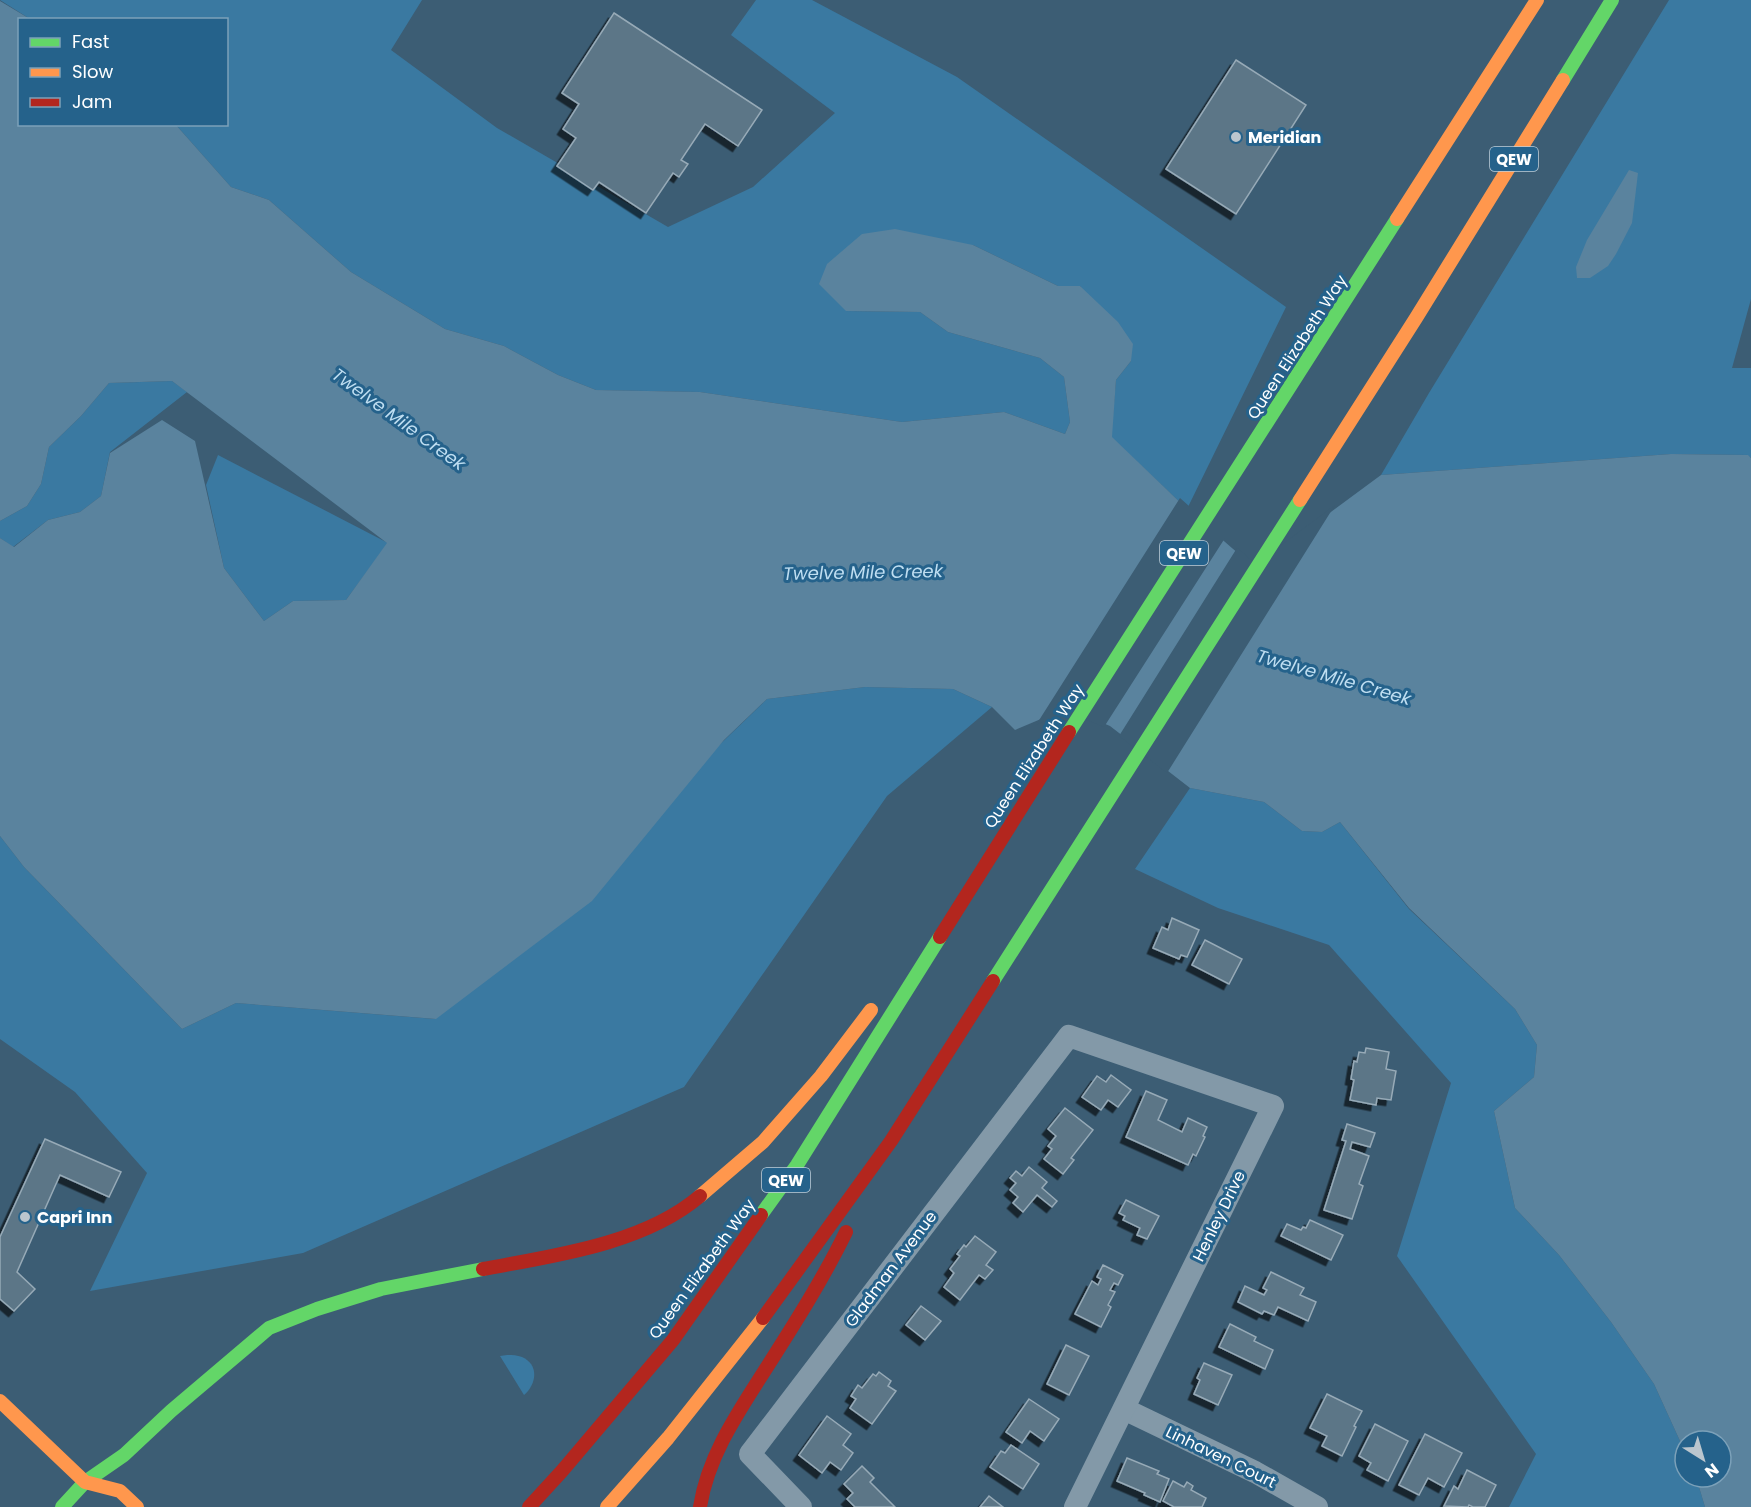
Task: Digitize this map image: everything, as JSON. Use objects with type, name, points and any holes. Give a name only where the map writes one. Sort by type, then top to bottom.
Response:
[{"type":"main road","name":"Queen Elizabeth Way","points":[[529,1507],[674,1340],[797,1165],[1008,826],[1537,0]]},
{"type":"main road","name":"QEW","points":[[607,1507],[668,1438],[756,1327],[891,1141],[1416,318],[1612,0]]},
{"type":"main road","points":[[915,951],[1008,826]]},
{"type":"main road","points":[[62,1507],[85,1482],[124,1455],[180,1403],[269,1328],[381,1289],[556,1256],[635,1234],[687,1207],[763,1142],[821,1076],[879,999]]},
{"type":"main road","points":[[700,1507],[708,1474],[720,1446],[812,1293],[891,1141]]},
{"type":"main road","points":[[0,1401],[85,1482],[91,1498]]},
{"type":"main road","points":[[85,1482],[120,1491],[137,1507]]},
{"type":"street","name":"Gladman Avenue","points":[[801,1507],[750,1454],[1069,1036],[1082,1041]]},
{"type":"street","name":"Henley Drive","points":[[1075,1507],[1273,1107],[1082,1041]]},
{"type":"street","name":"Linhaven Court","points":[[1124,1409],[1255,1472],[1317,1507]]},
{"type":"shaded area","points":[[0,0],[422,0],[391,50],[497,128],[668,227],[753,187],[835,113],[731,35],[756,0],[812,0],[957,77],[1286,307],[1187,509],[1111,437],[1116,380],[1131,361],[1080,286],[1058,286],[973,245],[846,311],[920,312],[948,332],[1040,358],[1064,377],[1070,422],[1065,434],[1004,412],[902,422],[700,392],[596,390],[558,375],[504,346],[445,329],[351,272],[269,200],[231,187],[177,126],[228,126],[228,18],[28,18]]},
{"type":"shaded area","points":[[1669,0],[1751,0],[1751,299],[1732,368],[1751,368],[1751,458],[1747,455],[1671,454],[1381,475],[1429,393]]},
{"type":"shaded area","points":[[172,381],[187,392],[110,452],[101,496],[80,512],[48,520],[13,547],[0,538],[0,521],[27,506],[41,484],[49,447],[81,416],[109,383]]},
{"type":"shaded area","points":[[218,455],[388,543],[346,600],[293,601],[264,621],[224,568],[206,485]]},
{"type":"shaded area","points":[[865,687],[953,689],[992,707],[887,796],[684,1087],[303,1253],[90,1291],[147,1173],[75,1092],[0,1039],[0,836],[24,867],[182,1029],[236,1003],[435,1019],[767,699]]},
{"type":"shaded area","points":[[1190,788],[1264,802],[1302,831],[1322,832],[1340,822],[1409,909],[1515,1009],[1537,1045],[1534,1077],[1494,1111],[1515,1208],[1559,1255],[1611,1322],[1654,1384],[1675,1429],[1673,1489],[1700,1489],[1705,1507],[1509,1507],[1536,1454],[1397,1256],[1451,1083],[1329,945],[1218,908],[1135,869]]},
{"type":"shaded area","points":[[500,1356],[522,1357],[532,1365],[533,1381],[524,1395]]},
{"type":"water","name":"Twelve Mile Creek","points":[[0,1],[28,18],[18,18],[18,126],[177,126],[231,187],[269,200],[351,272],[445,329],[504,346],[558,375],[596,390],[700,392],[902,422],[1004,412],[1065,434],[1070,422],[1064,377],[1040,358],[948,332],[920,312],[846,311],[819,284],[827,264],[862,234],[895,229],[973,245],[1058,286],[1080,286],[1118,322],[1133,344],[1131,361],[1116,380],[1112,437],[1187,509],[1255,568],[1381,475],[1671,454],[1748,455],[1751,458],[1751,1507],[1705,1507],[1700,1489],[1733,1489],[1733,1429],[1675,1429],[1654,1384],[1611,1322],[1559,1255],[1515,1208],[1494,1111],[1534,1077],[1537,1045],[1515,1009],[1409,908],[1340,822],[1322,832],[1302,831],[1264,802],[1190,788],[1110,726],[1067,708],[1015,730],[992,707],[953,689],[865,687],[767,699],[724,740],[592,901],[436,1019],[236,1003],[182,1029],[24,867],[0,836],[0,538],[14,547],[48,520],[80,512],[101,496],[110,453],[162,420],[195,441],[224,568],[264,621],[293,601],[346,600],[387,543],[172,381],[109,383],[81,416],[49,447],[41,484],[27,506],[0,521]]},
{"type":"water","points":[[1629,170],[1638,173],[1632,223],[1608,266],[1590,278],[1577,278],[1576,267],[1587,240]]},
{"type":"pier","points":[[1180,498],[1225,538],[1104,727],[1067,712],[1036,725]]},
{"type":"pier","points":[[1335,505],[1167,773],[1119,736],[1237,548],[1256,564]]},
{"type":"building","points":[[614,13],[762,110],[738,146],[705,124],[681,160],[688,164],[679,177],[673,173],[646,213],[599,182],[593,190],[557,166],[576,138],[563,129],[579,104],[562,93]]},
{"type":"building","name":"Meridian","points":[[1236,60],[1306,105],[1236,214],[1166,169]]},
{"type":"building","points":[[1172,918],[1199,930],[1187,957],[1181,955],[1179,959],[1153,948],[1162,927],[1168,930]]},
{"type":"building","points":[[1205,940],[1242,959],[1229,984],[1192,965]]},
{"type":"building","points":[[1366,1048],[1389,1052],[1386,1069],[1396,1071],[1391,1100],[1377,1098],[1376,1105],[1350,1100],[1354,1080],[1351,1079],[1354,1061],[1357,1062],[1359,1052],[1365,1053]]},
{"type":"building","points":[[1111,1075],[1131,1090],[1118,1107],[1108,1100],[1101,1110],[1082,1097],[1097,1076],[1106,1082]]},
{"type":"building","points":[[1146,1091],[1167,1100],[1158,1120],[1182,1132],[1188,1118],[1207,1127],[1196,1156],[1193,1154],[1188,1165],[1126,1137]]},
{"type":"building","points":[[1065,1108],[1093,1130],[1071,1158],[1074,1160],[1063,1174],[1044,1159],[1052,1149],[1048,1146],[1056,1136],[1048,1129]]},
{"type":"building","points":[[1347,1124],[1375,1133],[1370,1147],[1352,1142],[1350,1149],[1369,1156],[1359,1184],[1363,1186],[1352,1219],[1324,1210],[1346,1141],[1342,1140]]},
{"type":"building","name":"Capri Inn","points":[[45,1139],[121,1172],[109,1197],[60,1175],[17,1272],[35,1289],[14,1311],[0,1299],[0,1237]]},
{"type":"building","points":[[1029,1167],[1047,1182],[1042,1188],[1057,1201],[1052,1207],[1037,1195],[1023,1212],[1013,1203],[1018,1197],[1010,1190],[1016,1183],[1010,1178],[1016,1171],[1022,1176]]},
{"type":"building","points":[[1126,1200],[1159,1216],[1147,1239],[1137,1235],[1140,1228],[1123,1220],[1125,1216],[1119,1213]]},
{"type":"building","points":[[1310,1220],[1343,1235],[1331,1260],[1281,1236],[1287,1224],[1301,1230],[1303,1227],[1306,1228]]},
{"type":"building","points":[[975,1236],[996,1252],[986,1265],[993,1270],[985,1279],[979,1275],[960,1300],[944,1287],[954,1273],[950,1269],[960,1256],[957,1254]]},
{"type":"building","points":[[1103,1265],[1123,1275],[1118,1285],[1114,1283],[1110,1290],[1115,1292],[1108,1305],[1111,1307],[1101,1327],[1075,1314],[1092,1281],[1098,1285],[1101,1279],[1097,1277]]},
{"type":"building","points":[[1271,1272],[1304,1288],[1300,1295],[1316,1302],[1308,1321],[1278,1307],[1274,1315],[1264,1311],[1262,1314],[1238,1302],[1245,1286],[1264,1295],[1267,1290],[1263,1288]]},
{"type":"building","points":[[921,1306],[941,1321],[925,1340],[906,1325]]},
{"type":"building","points":[[1230,1324],[1256,1337],[1254,1341],[1273,1350],[1265,1369],[1219,1347]]},
{"type":"building","points":[[1066,1345],[1089,1356],[1069,1395],[1047,1384]]},
{"type":"building","points":[[1204,1363],[1232,1375],[1218,1405],[1194,1394],[1200,1380],[1197,1378]]},
{"type":"building","points":[[879,1372],[891,1381],[888,1386],[896,1391],[872,1424],[850,1408],[856,1399],[851,1396],[858,1385],[862,1388],[873,1374],[876,1376]]},
{"type":"building","points":[[1327,1394],[1362,1411],[1342,1456],[1322,1446],[1327,1436],[1310,1428]]},
{"type":"building","points":[[1029,1399],[1059,1419],[1044,1441],[1030,1431],[1022,1443],[1006,1432]]},
{"type":"building","points":[[827,1416],[851,1434],[843,1445],[853,1453],[841,1470],[830,1462],[822,1473],[799,1455]]},
{"type":"building","points":[[1375,1424],[1408,1441],[1388,1481],[1367,1470],[1371,1463],[1359,1456]]},
{"type":"building","points":[[1425,1434],[1462,1453],[1444,1487],[1428,1478],[1419,1495],[1399,1485]]},
{"type":"building","points":[[1011,1445],[1039,1464],[1023,1489],[990,1467],[1001,1451],[1005,1453]]},
{"type":"building","points":[[1127,1458],[1159,1471],[1157,1474],[1169,1479],[1160,1502],[1117,1481]]},
{"type":"building","points":[[862,1466],[874,1478],[870,1482],[895,1507],[855,1507],[847,1499],[853,1493],[844,1484]]},
{"type":"building","points":[[1467,1470],[1496,1485],[1485,1507],[1444,1506],[1454,1486],[1458,1489]]},
{"type":"building","points":[[1173,1481],[1184,1487],[1187,1482],[1193,1486],[1191,1490],[1206,1498],[1202,1507],[1174,1507],[1163,1501]]},
{"type":"building","points":[[989,1496],[1003,1507],[980,1507]]},
{"type":"traffic: fast","points":[[1563,80],[1612,0]]},
{"type":"traffic: fast","points":[[1069,732],[1397,219]]},
{"type":"traffic: fast","points":[[993,981],[1300,500]]},
{"type":"traffic: fast","points":[[761,1215],[797,1165],[940,937]]},
{"type":"traffic: fast","points":[[62,1507],[85,1482],[124,1455],[171,1411],[269,1328],[317,1309],[381,1289],[483,1269]]},
{"type":"traffic: slow","points":[[1397,219],[1537,0]]},
{"type":"traffic: slow","points":[[1300,500],[1563,80]]},
{"type":"traffic: slow","points":[[700,1196],[763,1142],[821,1076],[871,1010]]},
{"type":"traffic: slow","points":[[607,1507],[668,1438],[763,1318]]},
{"type":"traffic: slow","points":[[0,1401],[85,1482],[120,1491],[137,1507]]},
{"type":"traffic: jam","points":[[940,937],[1069,732]]},
{"type":"traffic: jam","points":[[763,1318],[891,1141],[993,981]]},
{"type":"traffic: jam","points":[[483,1269],[568,1253],[625,1237],[652,1226],[700,1196]]},
{"type":"traffic: jam","points":[[529,1507],[673,1340],[761,1215]]},
{"type":"traffic: jam","points":[[700,1507],[710,1469],[726,1434],[808,1301],[846,1232]]},
{"type":"place","name":"Meridian","points":[[1236,137]]},
{"type":"place","name":"Capri Inn","points":[[25,1217]]}]
